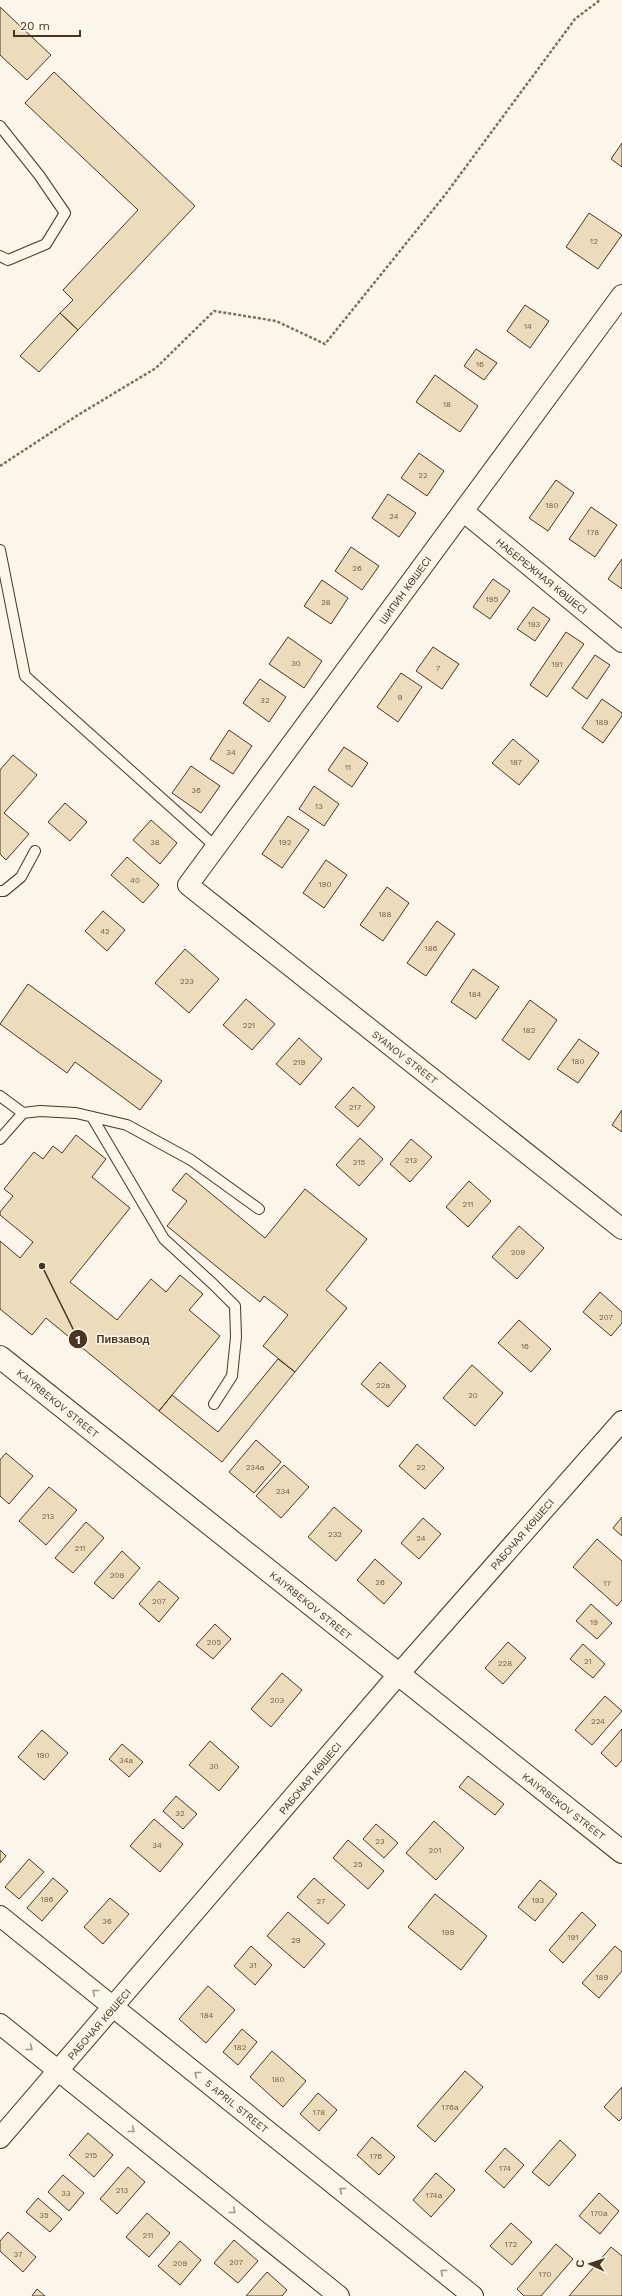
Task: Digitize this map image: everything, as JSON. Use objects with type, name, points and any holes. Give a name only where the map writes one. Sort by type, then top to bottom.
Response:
[{"type":"main road","name":"KAIYRBEKOV STREET","points":[[0,1357],[622,1852]]},
{"type":"street","name":"ШИПИН КӨШЕСІ","points":[[188,885],[622,295]]},
{"type":"street","name":"НАБЕРЕЖНАЯ КӨШЕСІ","points":[[463,511],[622,642]]},
{"type":"street","name":"SYANOV STREET","points":[[188,885],[622,1229]]},
{"type":"street","name":"РАБОЧАЯ КӨШЕСІ","points":[[0,2138],[398,1675],[622,1421]]},
{"type":"street","name":"5 APRIL STREET","points":[[0,1916],[473,2296]]},
{"type":"street","points":[[0,2024],[339,2296]]},
{"type":"lane","points":[[0,256],[8,260],[46,244],[66,214],[39,175],[2,134]]},
{"type":"lane","points":[[0,550],[25,676],[216,847]]},
{"type":"lane","points":[[0,892],[4,891],[21,877],[35,851]]},
{"type":"lane","points":[[0,1096],[23,1114]]},
{"type":"lane","points":[[0,1139],[23,1114],[40,1111],[76,1113],[126,1125],[191,1160],[259,1210]]},
{"type":"lane","points":[[92,1117],[164,1239],[214,1284],[235,1306],[236,1336],[232,1376],[214,1404]]},
{"type":"path","points":[[0,466],[78,415],[156,368],[214,311],[276,321],[325,344],[445,195],[575,19],[600,0]]},
{"type":"building","points":[[0,7],[51,55],[27,80],[0,55]]},
{"type":"building","points":[[54,72],[195,206],[78,330],[60,313],[73,300],[63,290],[138,210],[25,103]]},
{"type":"building","points":[[622,143],[622,167],[611,159]]},
{"type":"building","points":[[589,213],[622,235],[598,269],[566,247]]},
{"type":"building","points":[[525,305],[549,321],[530,348],[507,331]]},
{"type":"building","points":[[60,313],[78,330],[39,372],[20,356]]},
{"type":"building","points":[[476,349],[497,363],[484,380],[464,366]]},
{"type":"building","points":[[435,375],[478,406],[460,432],[416,402]]},
{"type":"building","points":[[419,453],[444,471],[427,496],[401,478]]},
{"type":"building","points":[[556,480],[574,493],[548,531],[529,518]]},
{"type":"building","points":[[388,494],[416,513],[399,537],[372,518]]},
{"type":"building","points":[[591,507],[617,525],[595,557],[569,539]]},
{"type":"building","points":[[351,547],[379,566],[362,590],[335,571]]},
{"type":"building","points":[[622,559],[622,589],[608,579]]},
{"type":"building","points":[[493,579],[510,591],[490,619],[473,607]]},
{"type":"building","points":[[322,580],[348,598],[331,624],[304,606]]},
{"type":"building","points":[[533,607],[550,619],[535,641],[517,629]]},
{"type":"building","points":[[566,632],[584,644],[547,697],[530,685]]},
{"type":"building","points":[[288,637],[322,661],[304,688],[269,664]]},
{"type":"building","points":[[433,647],[459,664],[442,689],[416,671]]},
{"type":"building","points":[[595,655],[610,665],[587,699],[572,688]]},
{"type":"building","points":[[401,673],[422,687],[398,722],[377,707]]},
{"type":"building","points":[[260,679],[286,697],[269,722],[243,703]]},
{"type":"building","points":[[602,699],[622,713],[622,716],[603,743],[582,728]]},
{"type":"building","points":[[229,730],[252,746],[233,774],[210,759]]},
{"type":"building","points":[[513,739],[539,761],[519,785],[492,763]]},
{"type":"building","points":[[344,747],[368,763],[352,787],[328,770]]},
{"type":"building","points":[[13,755],[37,775],[4,813],[29,834],[6,860],[0,854],[0,770]]},
{"type":"building","points":[[191,766],[220,786],[201,813],[172,793]]},
{"type":"building","points":[[314,786],[339,804],[324,826],[299,809]]},
{"type":"building","points":[[65,803],[87,822],[70,841],[48,822]]},
{"type":"building","points":[[288,816],[309,830],[282,868],[262,854]]},
{"type":"building","points":[[151,820],[177,843],[160,864],[133,840]]},
{"type":"building","points":[[127,857],[159,885],[143,903],[111,875]]},
{"type":"building","points":[[326,860],[347,875],[324,908],[303,893]]},
{"type":"building","points":[[387,887],[409,903],[383,941],[360,925]]},
{"type":"building","points":[[103,911],[125,930],[107,951],[85,931]]},
{"type":"building","points":[[437,921],[455,934],[426,976],[407,963]]},
{"type":"building","points":[[185,949],[219,979],[189,1013],[155,983]]},
{"type":"building","points":[[473,969],[499,987],[476,1019],[451,1002]]},
{"type":"building","points":[[28,984],[162,1081],[140,1110],[75,1062],[67,1073],[0,1024]]},
{"type":"building","points":[[246,999],[275,1024],[252,1050],[223,1025]]},
{"type":"building","points":[[530,1000],[557,1020],[529,1060],[502,1040]]},
{"type":"building","points":[[299,1038],[322,1059],[300,1085],[276,1064]]},
{"type":"building","points":[[579,1039],[599,1053],[578,1083],[557,1069]]},
{"type":"building","points":[[353,1087],[375,1107],[358,1127],[335,1107]]},
{"type":"building","points":[[622,1110],[622,1132],[612,1125]]},
{"type":"building","points":[[76,1135],[106,1159],[92,1177],[130,1208],[70,1282],[117,1320],[151,1279],[166,1292],[180,1275],[203,1294],[189,1310],[220,1336],[159,1411],[46,1318],[32,1335],[0,1309],[0,1241],[20,1258],[33,1242],[0,1215],[0,1212],[13,1196],[4,1189],[34,1152],[43,1159],[53,1146],[62,1153]]},
{"type":"building","points":[[360,1138],[383,1159],[359,1186],[336,1165]]},
{"type":"building","points":[[411,1139],[432,1157],[410,1182],[390,1164]]},
{"type":"building","points":[[186,1173],[265,1238],[305,1189],[367,1239],[326,1290],[347,1308],[295,1372],[263,1346],[288,1315],[264,1296],[260,1302],[167,1226],[187,1201],[172,1190]]},
{"type":"building","points":[[469,1181],[491,1201],[468,1227],[446,1207]]},
{"type":"building","points":[[519,1226],[544,1248],[517,1279],[492,1257]]},
{"type":"building","points":[[600,1292],[622,1312],[622,1323],[611,1336],[583,1312]]},
{"type":"building","points":[[519,1320],[551,1349],[531,1372],[498,1343]]},
{"type":"building","points":[[278,1359],[295,1372],[222,1462],[159,1411],[172,1395],[218,1432]]},
{"type":"building","points":[[380,1362],[406,1386],[388,1407],[361,1384]]},
{"type":"building","points":[[472,1365],[503,1393],[475,1426],[443,1398]]},
{"type":"building","points":[[256,1440],[281,1462],[254,1493],[229,1472]]},
{"type":"building","points":[[417,1444],[444,1468],[425,1489],[399,1466]]},
{"type":"building","points":[[6,1453],[33,1476],[9,1504],[0,1496],[0,1460]]},
{"type":"building","points":[[284,1465],[309,1487],[281,1518],[256,1496]]},
{"type":"building","points":[[49,1487],[77,1510],[46,1545],[19,1521]]},
{"type":"building","points":[[334,1507],[362,1531],[336,1561],[308,1537]]},
{"type":"building","points":[[622,1517],[622,1536],[613,1528]]},
{"type":"building","points":[[423,1518],[441,1534],[419,1559],[401,1543]]},
{"type":"building","points":[[86,1522],[104,1538],[73,1573],[55,1558]]},
{"type":"building","points":[[597,1539],[622,1561],[622,1600],[617,1606],[573,1567]]},
{"type":"building","points":[[122,1551],[140,1568],[113,1599],[94,1583]]},
{"type":"building","points":[[375,1559],[402,1583],[384,1604],[357,1580]]},
{"type":"building","points":[[159,1581],[179,1598],[159,1622],[139,1604]]},
{"type":"building","points":[[591,1604],[612,1623],[597,1639],[576,1621]]},
{"type":"building","points":[[215,1624],[231,1639],[213,1659],[196,1645]]},
{"type":"building","points":[[508,1642],[526,1658],[503,1684],[485,1668]]},
{"type":"building","points":[[583,1644],[605,1664],[593,1678],[570,1659]]},
{"type":"building","points":[[282,1673],[302,1690],[271,1727],[251,1709]]},
{"type":"building","points":[[605,1696],[622,1711],[592,1745],[575,1730]]},
{"type":"building","points":[[622,1729],[622,1760],[616,1767],[601,1753]]},
{"type":"building","points":[[42,1730],[68,1753],[44,1780],[18,1757]]},
{"type":"building","points":[[210,1741],[239,1767],[219,1791],[189,1765]]},
{"type":"building","points":[[122,1744],[143,1762],[129,1777],[109,1759]]},
{"type":"building","points":[[468,1776],[504,1804],[495,1815],[459,1787]]},
{"type":"building","points":[[176,1796],[197,1814],[183,1829],[163,1811]]},
{"type":"building","points":[[154,1819],[183,1844],[160,1872],[130,1846]]},
{"type":"building","points":[[434,1821],[464,1848],[436,1880],[406,1853]]},
{"type":"building","points":[[376,1824],[398,1843],[384,1858],[363,1839]]},
{"type":"building","points":[[348,1840],[384,1871],[368,1889],[333,1858]]},
{"type":"building","points":[[0,1850],[6,1856],[0,1863]]},
{"type":"building","points":[[29,1859],[44,1872],[19,1899],[5,1887]]},
{"type":"building","points":[[53,1878],[68,1891],[42,1921],[27,1908]]},
{"type":"building","points":[[314,1878],[345,1905],[328,1924],[297,1897]]},
{"type":"building","points":[[540,1880],[557,1894],[535,1921],[518,1907]]},
{"type":"building","points":[[435,1894],[487,1936],[461,1970],[408,1927]]},
{"type":"building","points":[[110,1898],[129,1914],[103,1944],[84,1927]]},
{"type":"building","points":[[288,1912],[325,1944],[304,1968],[267,1936]]},
{"type":"building","points":[[582,1912],[596,1925],[563,1963],[549,1950]]},
{"type":"building","points":[[251,1946],[272,1965],[255,1985],[234,1966]]},
{"type":"building","points":[[615,1946],[622,1952],[622,1971],[599,1998],[582,1983]]},
{"type":"building","points":[[208,1986],[235,2010],[206,2043],[179,2019]]},
{"type":"building","points":[[242,2029],[257,2042],[238,2065],[223,2052]]},
{"type":"building","points":[[272,2051],[306,2081],[283,2107],[250,2077]]},
{"type":"building","points":[[465,2071],[483,2087],[435,2142],[417,2126]]},
{"type":"building","points":[[622,2087],[622,2118],[619,2121],[604,2107]]},
{"type":"building","points":[[318,2093],[337,2110],[319,2131],[300,2114]]},
{"type":"building","points":[[88,2133],[113,2155],[94,2177],[69,2155]]},
{"type":"building","points":[[372,2137],[395,2157],[379,2175],[357,2155]]},
{"type":"building","points":[[560,2140],[576,2155],[549,2186],[532,2172]]},
{"type":"building","points":[[505,2148],[524,2165],[504,2188],[485,2171]]},
{"type":"building","points":[[128,2167],[145,2182],[117,2214],[100,2199]]},
{"type":"building","points":[[436,2173],[455,2190],[431,2217],[413,2200]]},
{"type":"building","points":[[63,2175],[84,2193],[69,2211],[48,2192]]},
{"type":"building","points":[[599,2193],[619,2211],[600,2234],[579,2216]]},
{"type":"building","points":[[38,2198],[62,2219],[50,2232],[26,2212]]},
{"type":"building","points":[[147,2213],[170,2233],[149,2257],[126,2237]]},
{"type":"building","points":[[511,2223],[532,2242],[512,2265],[490,2246]]},
{"type":"building","points":[[8,2232],[36,2257],[23,2272],[0,2251],[0,2241]]},
{"type":"building","points":[[234,2240],[258,2261],[238,2283],[214,2263]]},
{"type":"building","points":[[180,2241],[201,2260],[180,2285],[158,2266]]},
{"type":"building","points":[[556,2244],[573,2259],[541,2296],[524,2296],[517,2289]]},
{"type":"building","points":[[611,2247],[622,2256],[622,2296],[569,2296]]},
{"type":"building","points":[[267,2272],[287,2290],[282,2296],[246,2296]]},
{"type":"building","points":[[37,2289],[45,2296],[32,2296]]},
{"type":"place","name":"Пивзавод","points":[[42,1266]]}]
